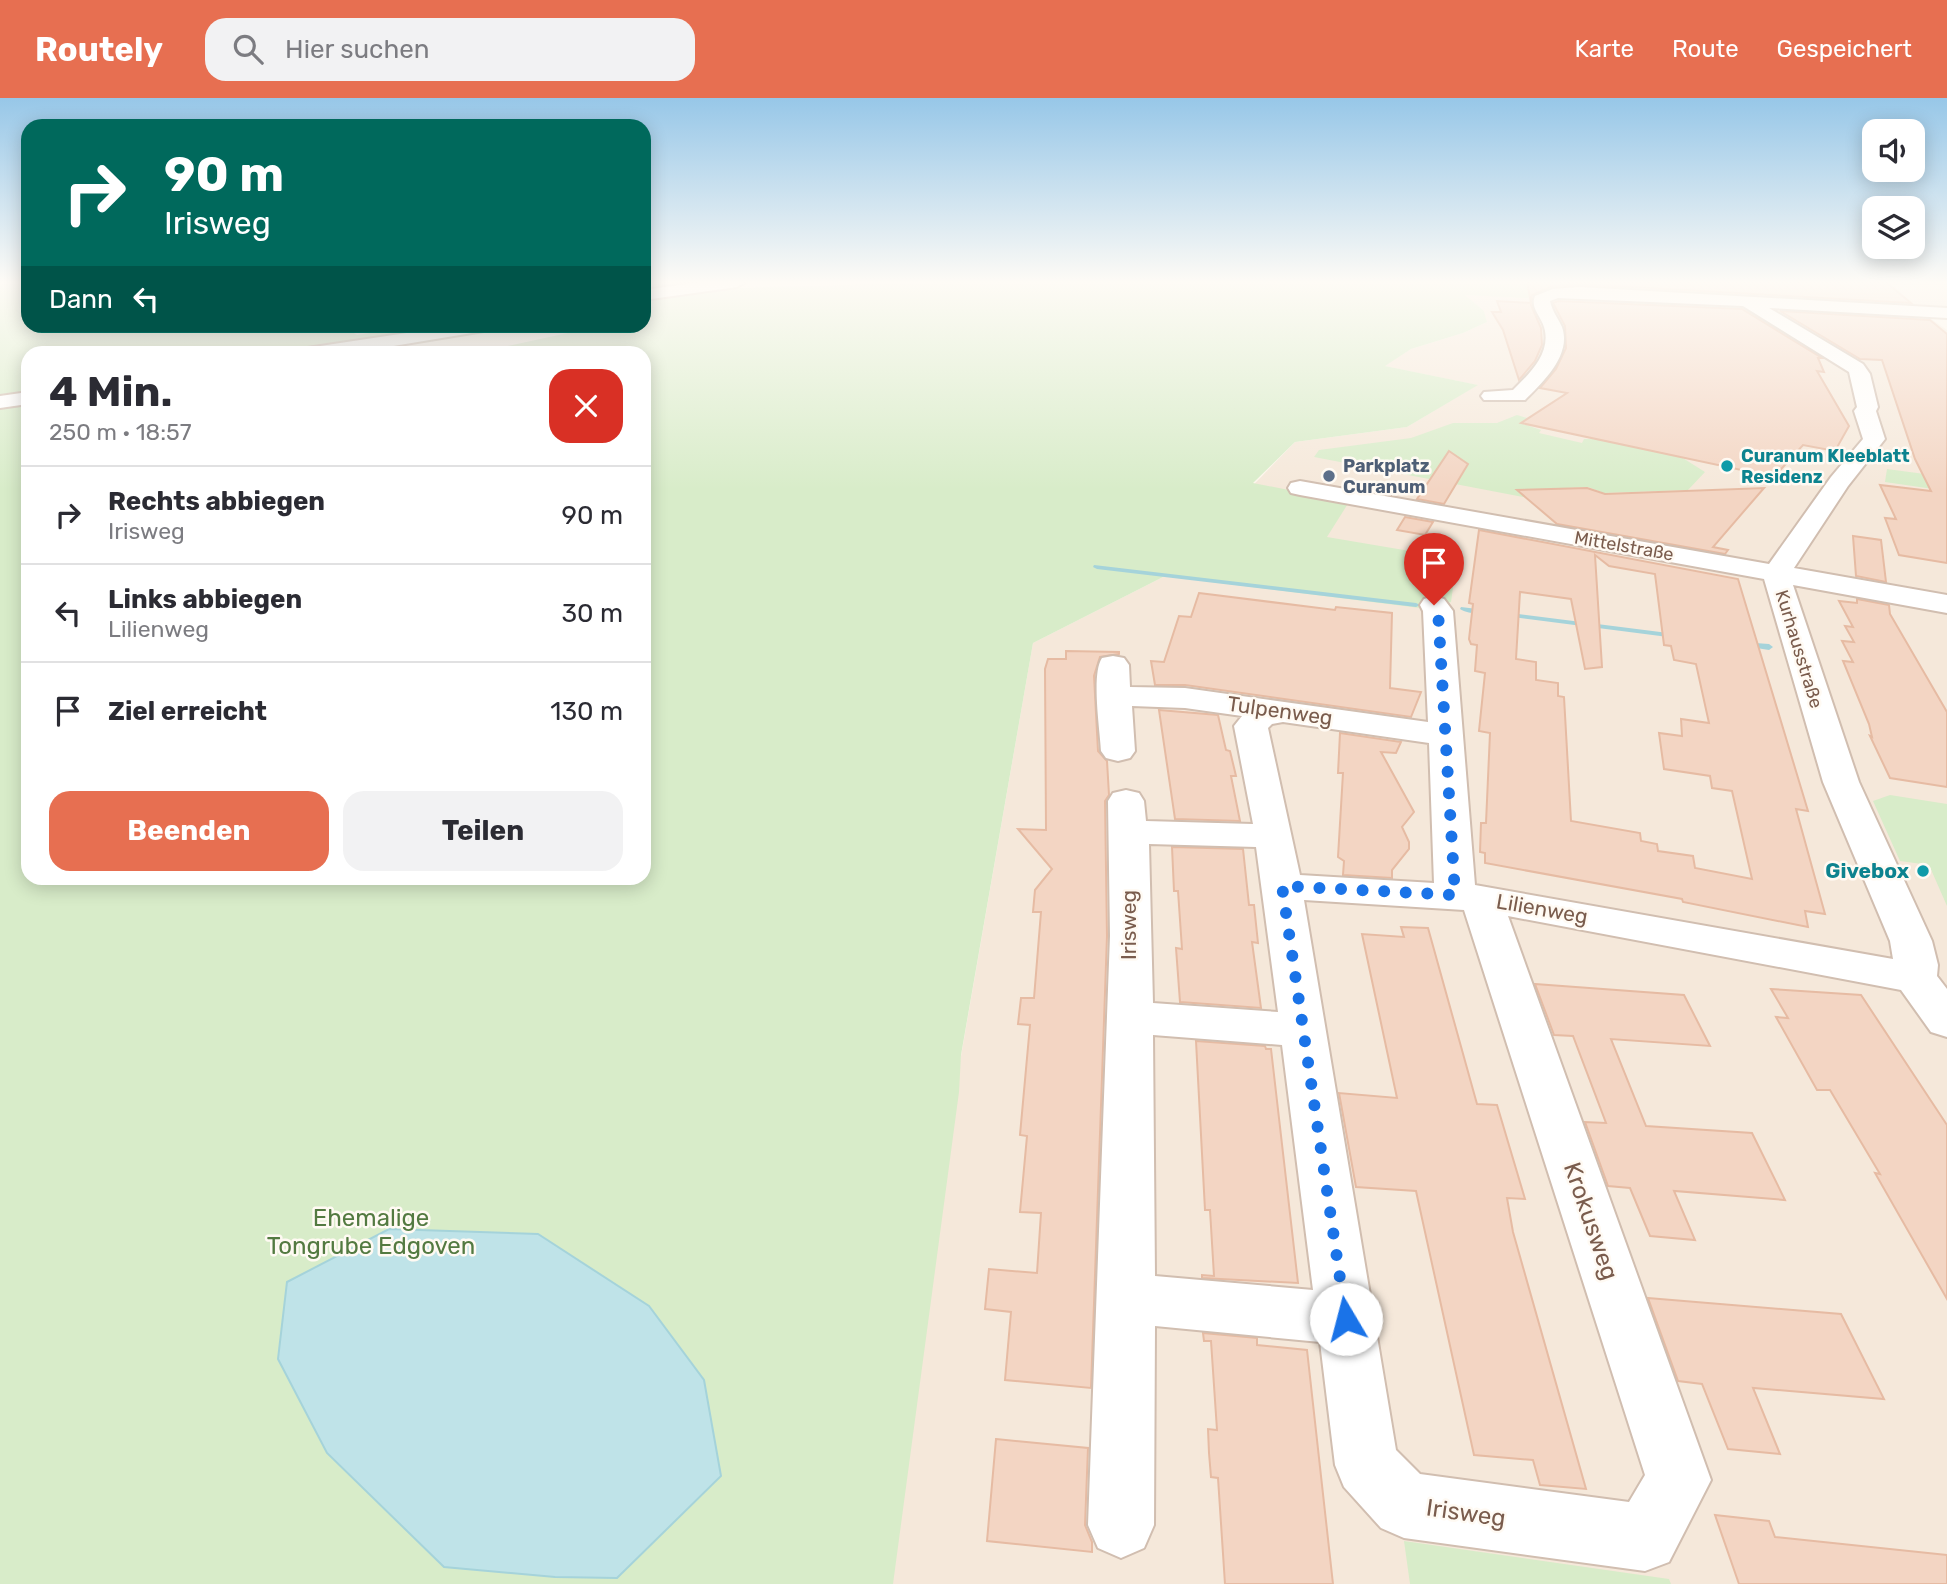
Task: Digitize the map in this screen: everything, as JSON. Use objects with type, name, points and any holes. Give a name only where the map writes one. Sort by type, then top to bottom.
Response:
[{"type":"street","points":[[1491,396],[1518,396],[1551,359],[1552,351]]},
{"type":"street","name":"Kurhausstraße","points":[[1829,351],[1856,368],[1860,374],[1868,407],[1865,411],[1874,439],[1839,482],[1776,574],[1841,782],[1911,941],[1916,978],[1947,1021]]},
{"type":"street","points":[[0,402],[21,399]]},
{"type":"street","name":"Mittelstraße","points":[[1300,488],[1947,604]]},
{"type":"street","points":[[1282,886],[1468,897],[1446,735],[1436,608]]},
{"type":"street","name":"Tulpenweg","points":[[1118,751],[1113,680],[1185,698],[1446,735]]},
{"type":"street","name":"Irisweg","points":[[1282,712],[1261,716],[1251,726],[1282,886],[1367,1465],[1404,1505],[1645,1538]]},
{"type":"street","name":"Irisweg","points":[[1121,1525],[1130,1017],[1127,816],[1273,836]]},
{"type":"street","name":"Lilienweg","points":[[1468,897],[1916,978]]},
{"type":"street","name":"Krokusweg","points":[[1468,897],[1679,1480],[1645,1538]]},
{"type":"street","points":[[1130,1017],[1303,1030]]},
{"type":"street","points":[[1127,1298],[1346,1319]]},
{"type":"shaded area","points":[[1407,351],[1947,351],[1947,1584],[869,1584],[1033,643],[1165,576],[1295,442],[1407,427],[1477,385],[1384,366]]},
{"type":"green space","name":"Ehemalige Tongrube Edgoven","points":[[0,351],[21,351],[21,885],[651,885],[651,351],[1407,351],[1385,366],[1478,385],[1407,427],[1295,442],[1253,483],[1349,502],[1327,537],[1457,559],[1451,602],[1428,609],[1165,576],[1033,643],[961,1055],[959,1092],[893,1584],[0,1584]]},
{"type":"green space","points":[[1517,415],[1527,418],[1520,423],[1541,430],[1539,433],[1582,443],[1584,439],[1596,439],[1678,455],[1705,472],[1688,490],[1604,493],[1588,487],[1545,489],[1543,497],[1523,497],[1314,457],[1319,450],[1411,438],[1453,423],[1497,423]]},
{"type":"green space","points":[[1887,469],[1947,477],[1947,491],[1885,482]]},
{"type":"green space","points":[[1890,795],[1947,804],[1947,906],[1929,865],[1900,861],[1873,801]]},
{"type":"green space","points":[[1404,1541],[1669,1579],[1671,1584],[1410,1584]]},
{"type":"water","points":[[389,1229],[538,1234],[649,1306],[704,1380],[721,1476],[617,1578],[555,1577],[444,1567],[327,1453],[278,1359],[287,1282]]},
{"type":"building","points":[[1510,351],[1539,351],[1535,361],[1519,380]]},
{"type":"building","points":[[1564,351],[1811,351],[1822,358],[1818,358],[1824,372],[1817,371],[1849,426],[1835,451],[1803,445],[1774,477],[1521,423],[1567,393],[1540,388],[1556,369]]},
{"type":"building","points":[[1847,351],[1947,351],[1947,563],[1899,555],[1885,518],[1896,519],[1880,485],[1931,491],[1915,459],[1882,360],[1860,359]]},
{"type":"building","points":[[1449,451],[1468,464],[1444,504],[1417,499]]},
{"type":"building","points":[[1587,488],[1605,494],[1764,488],[1713,547],[1728,550],[1725,554],[1557,524],[1517,490]]},
{"type":"building","points":[[1405,517],[1433,522],[1425,535],[1397,530]]},
{"type":"building","points":[[1479,530],[1738,579],[1808,811],[1796,809],[1825,914],[1805,911],[1808,927],[1683,902],[1682,899],[1485,863],[1485,853],[1480,852],[1481,823],[1486,823],[1490,733],[1479,731],[1485,673],[1475,671],[1477,645],[1471,644],[1469,639],[1473,604],[1469,603]],"holes":[[[1595,555],[1609,566],[1655,574],[1664,645],[1671,646],[1674,660],[1696,664],[1709,723],[1681,719],[1682,736],[1659,733],[1664,769],[1710,776],[1712,788],[1732,791],[1752,879],[1695,868],[1693,856],[1658,851],[1657,844],[1641,841],[1640,833],[1571,821],[1564,697],[1558,696],[1558,683],[1536,680],[1536,662],[1516,659],[1520,592],[1571,599],[1585,669],[1602,667]]]},
{"type":"building","points":[[1853,536],[1881,540],[1886,582],[1856,576]]},
{"type":"building","points":[[1199,593],[1335,610],[1336,607],[1392,613],[1390,688],[1421,692],[1411,717],[1185,685],[1155,685],[1151,661],[1164,662],[1179,616],[1191,617]]},
{"type":"building","points":[[1857,599],[1889,605],[1890,614],[1947,712],[1947,787],[1890,778],[1870,736],[1872,737],[1869,724],[1843,661],[1853,662],[1842,641],[1854,642],[1845,626],[1853,627],[1839,601],[1857,603]]},
{"type":"building","points":[[1066,651],[1119,652],[1100,657],[1094,676],[1098,751],[1107,761],[1109,795],[1105,801],[1107,936],[1091,1388],[1005,1380],[1011,1312],[985,1309],[989,1269],[1037,1273],[1041,1213],[1020,1212],[1027,1136],[1020,1135],[1030,1025],[1018,1024],[1021,998],[1034,998],[1041,912],[1033,912],[1035,890],[1052,869],[1018,829],[1046,830],[1045,669],[1048,659],[1066,659]]},
{"type":"building","points":[[1159,710],[1218,715],[1226,750],[1230,751],[1236,776],[1231,776],[1240,821],[1175,819]]},
{"type":"building","points":[[1340,733],[1401,742],[1396,753],[1381,752],[1414,812],[1402,827],[1409,842],[1409,849],[1392,870],[1392,878],[1343,875],[1344,861],[1338,857],[1343,773],[1338,773]]},
{"type":"building","points":[[1172,847],[1243,849],[1249,905],[1254,905],[1258,943],[1252,942],[1261,1008],[1180,1002],[1176,948],[1182,949],[1178,891],[1174,891]]},
{"type":"building","points":[[1401,927],[1428,928],[1477,1104],[1497,1105],[1525,1199],[1507,1198],[1513,1232],[1586,1489],[1540,1485],[1533,1460],[1474,1455],[1416,1191],[1356,1187],[1339,1093],[1397,1098],[1362,934],[1404,937]]},
{"type":"building","points":[[1535,984],[1684,995],[1710,1046],[1611,1039],[1646,1126],[1752,1133],[1785,1200],[1674,1191],[1695,1240],[1650,1236],[1630,1188],[1608,1186],[1585,1122],[1606,1123],[1573,1036],[1554,1035]]},
{"type":"building","points":[[1771,989],[1861,995],[1947,1125],[1947,1299],[1875,1173],[1880,1174],[1830,1090],[1817,1090],[1776,1017],[1788,1018]]},
{"type":"building","points":[[1196,1041],[1265,1046],[1266,1049],[1271,1049],[1298,1283],[1202,1278],[1202,1275],[1214,1276],[1210,1210],[1205,1210]]},
{"type":"building","points":[[1648,1298],[1841,1314],[1884,1399],[1753,1388],[1780,1454],[1728,1449],[1702,1384],[1678,1381]]},
{"type":"building","points":[[1203,1333],[1257,1338],[1257,1345],[1307,1350],[1333,1584],[1225,1584],[1218,1478],[1211,1477],[1209,1453],[1208,1429],[1217,1430],[1211,1341],[1204,1341]]},
{"type":"building","points":[[996,1439],[1088,1448],[1085,1525],[1092,1542],[1092,1552],[987,1541]]},
{"type":"building","points":[[1715,1515],[1769,1521],[1775,1537],[1947,1555],[1947,1584],[1739,1584]]},
{"type":"waterway","points":[[1097,567],[1416,605]]},
{"type":"waterway","points":[[1464,609],[1485,612]]},
{"type":"waterway","points":[[1505,614],[1676,636]]},
{"type":"waterway","points":[[1744,644],[1769,647]]},
{"type":"place","name":"Curanum Kleeblatt Residenz","points":[[1727,466]]},
{"type":"place","name":"Parkplatz Curanum","points":[[1329,476]]},
{"type":"place","name":"Givebox","points":[[1923,871]]},
{"type":"route","points":[[1346,1319],[1282,886],[1455,895],[1438,611],[1434,605]]}]
